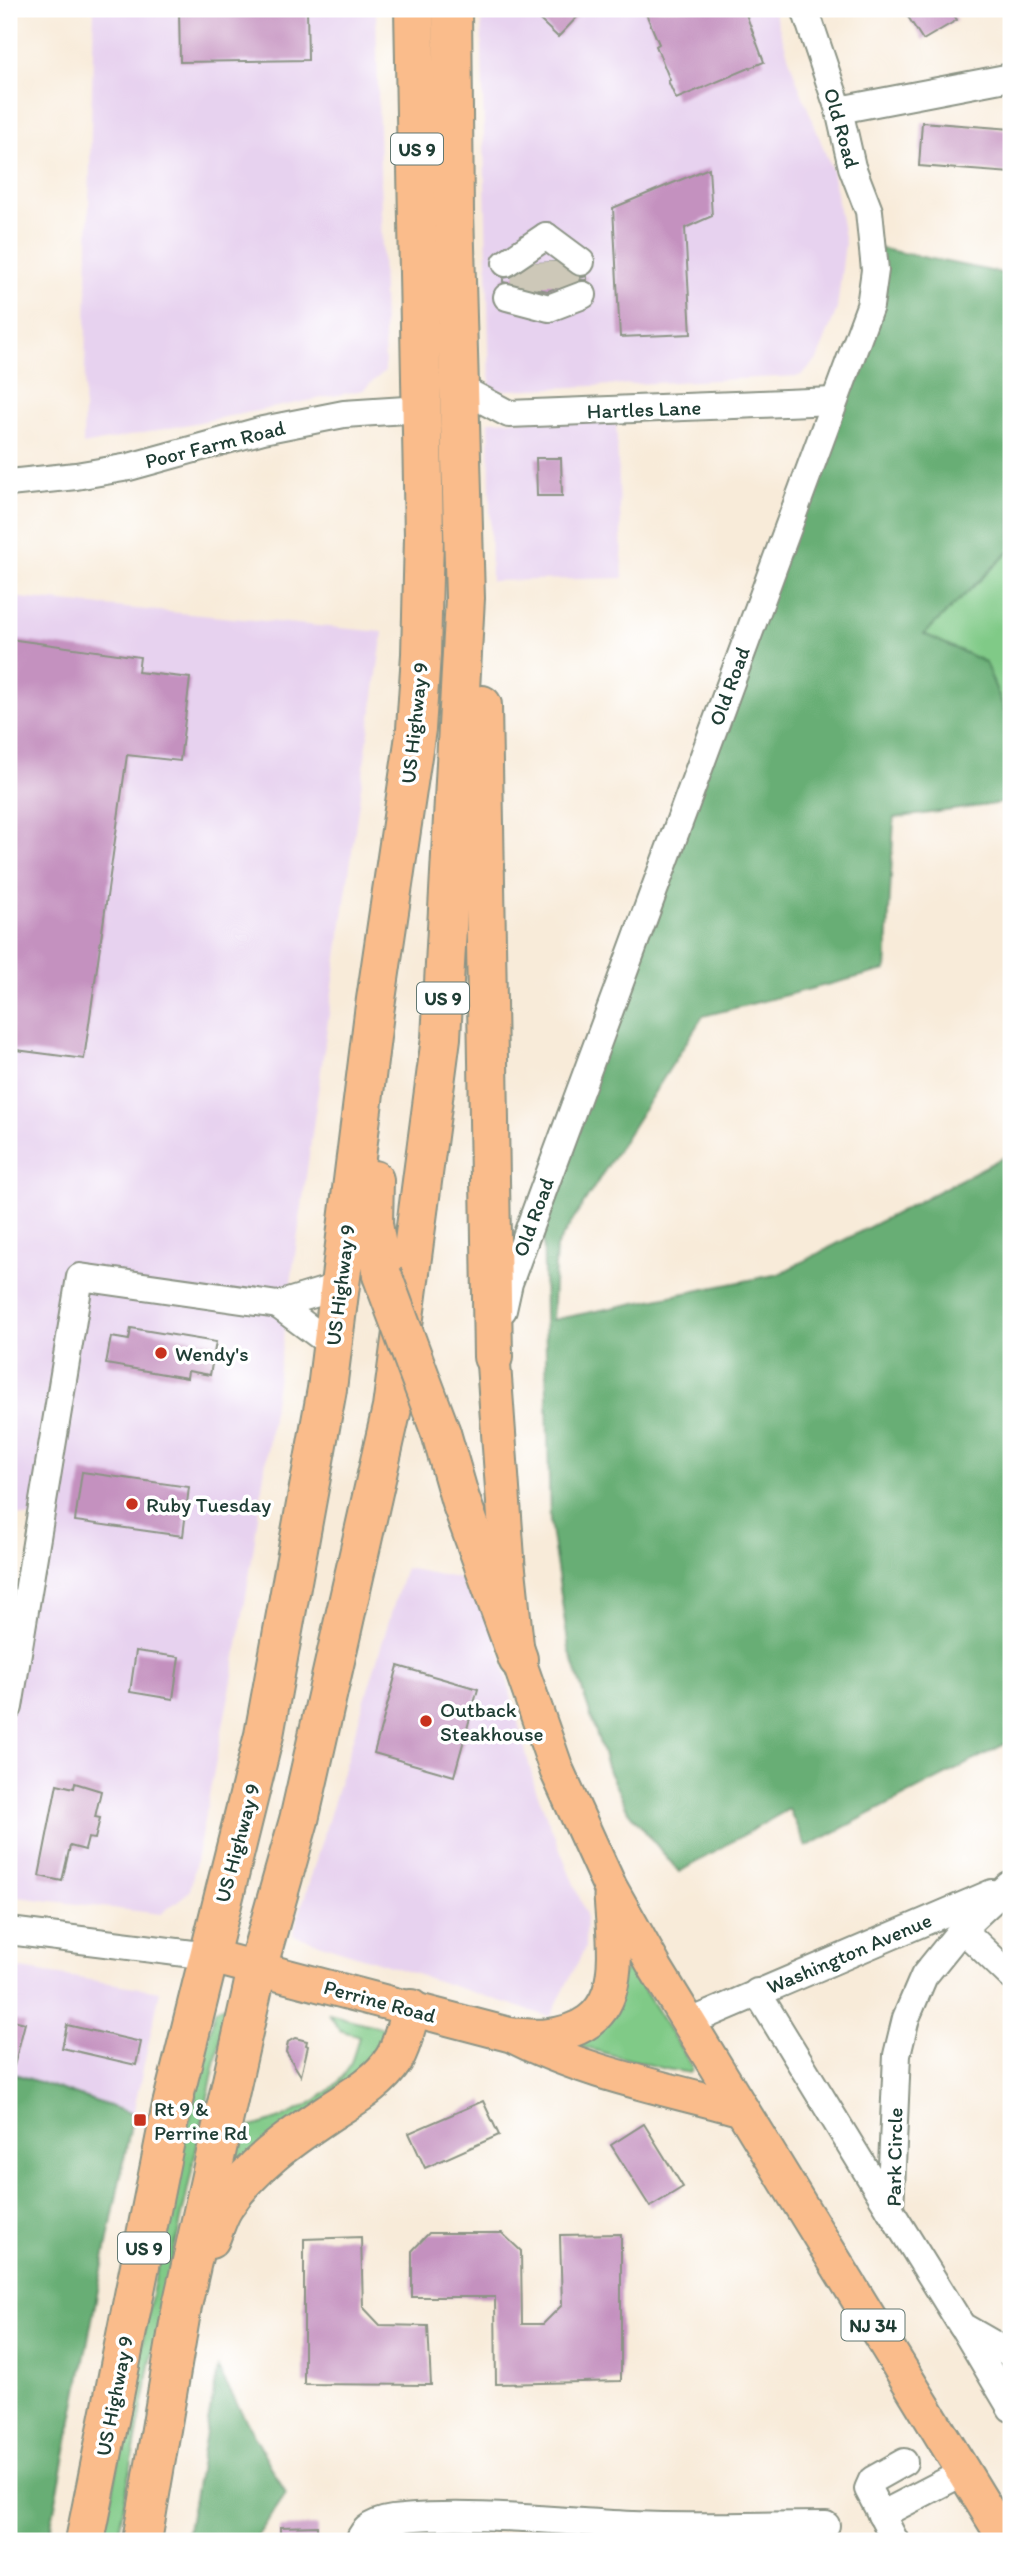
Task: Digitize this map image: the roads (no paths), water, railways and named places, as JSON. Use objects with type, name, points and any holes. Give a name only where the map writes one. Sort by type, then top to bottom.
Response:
[{"type":"highway","name":"US Highway 9","points":[[85,2541],[172,2105],[264,1735],[327,1390],[374,1013],[416,729],[424,537],[414,9]]},
{"type":"highway","name":"US Highway 9","points":[[142,2541],[182,2306],[257,1969],[299,1820],[392,1408],[441,1038],[465,598],[454,211],[452,9]]},
{"type":"highway","points":[[465,598],[482,706],[493,1357]]},
{"type":"highway","points":[[374,1013],[373,1224],[382,1275],[441,1433],[460,1499],[518,1659]]},
{"type":"highway","points":[[182,2306],[223,2207],[250,2172],[302,2130],[361,2092],[382,2075],[401,2045],[411,2009]]},
{"type":"main road","points":[[493,1357],[508,1565],[518,1659]]},
{"type":"main road","name":"NJ 34","points":[[518,1659],[557,1771],[610,1887],[741,2109],[1007,2538]]},
{"type":"main road","points":[[510,2035],[546,2036],[577,2028],[596,2017],[607,2000],[614,1975],[610,1887]]},
{"type":"main road","name":"Perrine Road","points":[[209,1956],[510,2035],[543,2052],[741,2109]]},
{"type":"street","name":"Old Road","points":[[493,1357],[509,1283],[870,306],[875,270],[869,211],[852,167],[839,110],[805,9]]},
{"type":"street","points":[[839,110],[1011,77]]},
{"type":"street","points":[[546,236],[545,262],[546,236]]},
{"type":"street","name":"Hartles Lane","points":[[460,388],[509,414],[834,401]]},
{"type":"street","name":"Poor Farm Road","points":[[9,483],[130,467],[263,430],[344,414],[421,409]]},
{"type":"street","points":[[9,1707],[80,1277],[278,1305],[340,1286]]},
{"type":"street","points":[[278,1305],[332,1345]]},
{"type":"street","name":"Park Circle","points":[[1010,1885],[962,1929],[924,1976],[906,2018],[897,2055],[890,2210],[962,2326],[1011,2354]]},
{"type":"street","name":"Washington Avenue","points":[[688,2022],[1010,1885]]},
{"type":"street","points":[[962,1929],[1011,1976]]},
{"type":"street","name":"Perrine Road","points":[[9,1931],[209,1956]]},
{"type":"street","points":[[757,1992],[890,2210]]},
{"type":"street","points":[[962,2326],[1011,2408]]},
{"type":"street","points":[[895,2541],[868,2489],[872,2480],[904,2462]]},
{"type":"street","points":[[881,2515],[964,2472]]},
{"type":"street","points":[[359,2541],[371,2525],[400,2518],[453,2516],[637,2533],[826,2525]]},
{"type":"tunnel","points":[[547,262],[548,296]]},
{"type":"tunnel","points":[[566,262],[567,296]]},
{"type":"tunnel","points":[[523,263],[524,296]]},
{"type":"place","name":"Wendy's","points":[[161,1353]]},
{"type":"place","name":"Ruby Tuesday","points":[[132,1504]]},
{"type":"place","name":"Outback Steakhouse","points":[[426,1721]]},
{"type":"place","name":"Rt 9 & Perrine Rd","points":[[140,2120]]}]
